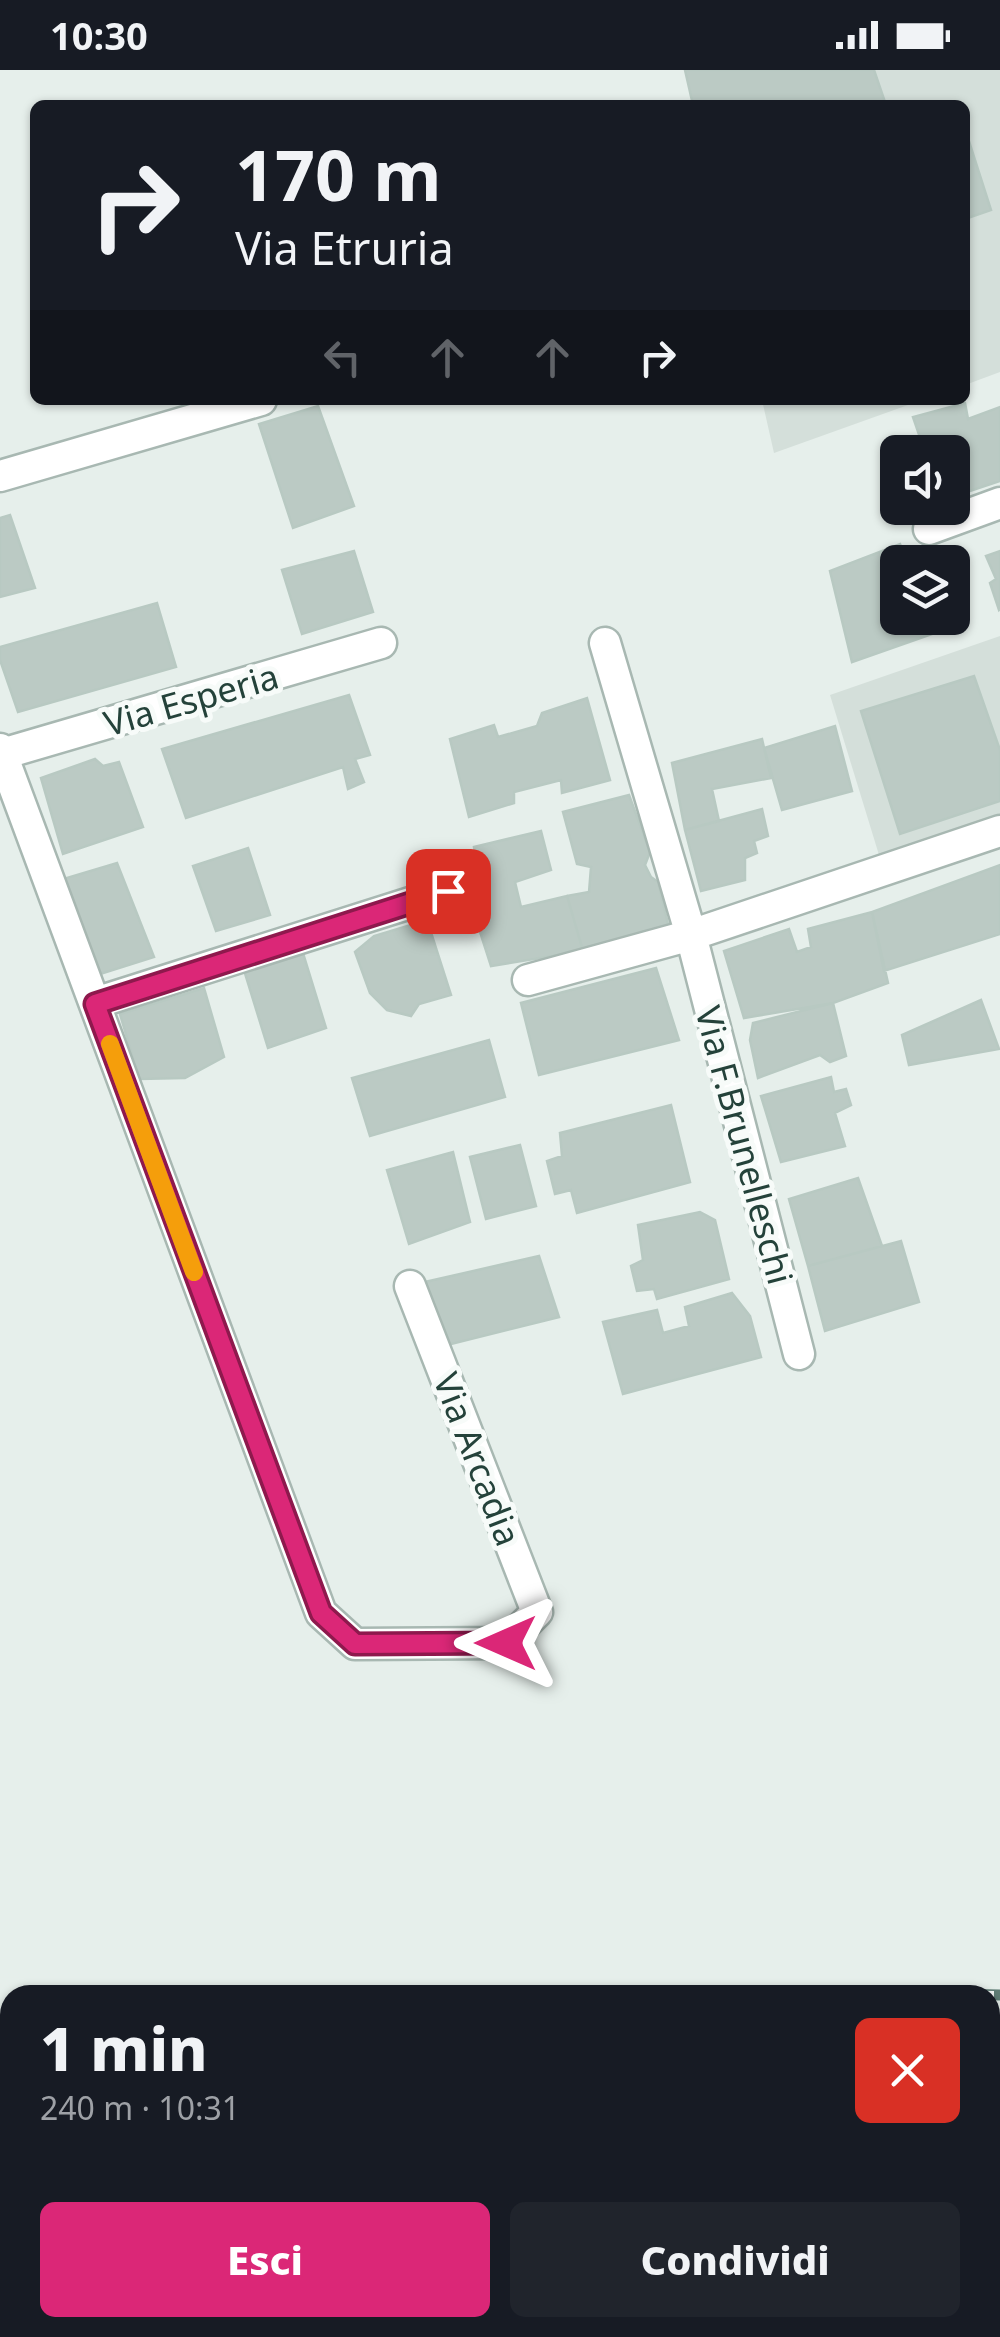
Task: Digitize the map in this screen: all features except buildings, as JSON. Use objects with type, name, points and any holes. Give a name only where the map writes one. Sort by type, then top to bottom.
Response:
[{"type":"street","points":[[0,476],[243,405]]},
{"type":"street","points":[[929,529],[1000,503]]},
{"type":"street","name":"Via F.Brunelleschi","points":[[605,643],[691,935],[799,1354]]},
{"type":"street","name":"Via Esperia","points":[[1,752],[381,644]]},
{"type":"street","name":"Via Arcadia","points":[[1,752],[321,1613],[355,1644],[506,1643],[537,1612],[410,1286]]},
{"type":"street","points":[[528,980],[691,935],[1000,831]]},
{"type":"street","points":[[95,1004],[448,891]]},
{"type":"shaded area","points":[[685,70],[1000,70],[1000,372],[970,383],[970,100],[692,100]]},
{"type":"shaded area","points":[[763,405],[908,405],[774,453]]},
{"type":"shaded area","points":[[1000,636],[1000,814],[879,855],[830,695]]},
{"type":"slow traffic","points":[[110,1044],[194,1272]]},
{"type":"route","points":[[448,891],[95,1004],[321,1613],[355,1644],[506,1643]]}]
